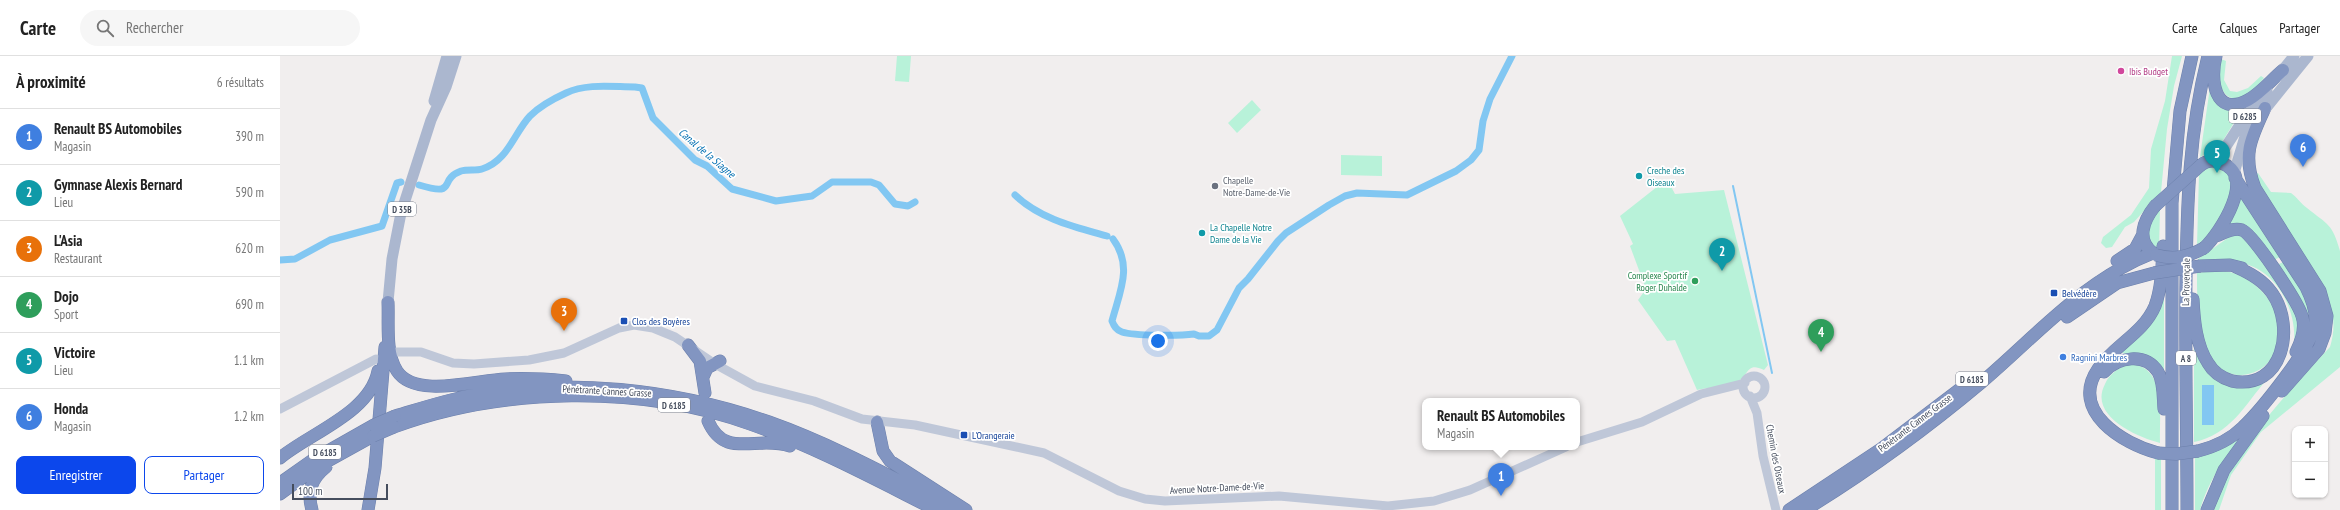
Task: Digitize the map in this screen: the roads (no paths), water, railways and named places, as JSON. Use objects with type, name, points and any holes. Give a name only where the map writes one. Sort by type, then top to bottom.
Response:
[{"type":"highway","name":"La Provençale","points":[[2172,510],[2171,241],[2173,178],[2180,111],[2192,56]]},
{"type":"highway","name":"La Provençale","points":[[2187,510],[2187,206],[2194,122],[2208,56]]},
{"type":"highway","points":[[2216,56],[2213,75],[2214,88],[2223,101],[2231,104],[2242,103],[2251,98],[2283,70]]},
{"type":"highway","points":[[2265,108],[2253,132],[2248,151],[2249,167],[2255,188],[2320,291],[2326,307],[2327,324],[2319,349],[2282,392]]},
{"type":"highway","points":[[2205,163],[2225,164],[2235,176],[2320,311],[2318,338],[2282,392],[2224,470],[2206,510]]},
{"type":"highway","name":"Pénétrante Cannes Grasse","points":[[1789,510],[1881,449],[1955,393],[2082,285],[2105,268],[2131,253],[2142,236],[2145,220],[2155,206],[2205,163]]},
{"type":"highway","points":[[2142,236],[2144,245],[2154,254],[2169,258],[2182,257],[2204,248],[2216,236],[2223,226],[2234,200],[2235,176]]},
{"type":"highway","points":[[2173,178],[2166,215],[2160,286],[2155,306],[2139,330],[2098,368],[2091,389],[2093,406],[2096,415],[2106,427],[2131,443],[2176,454],[2222,442],[2244,427],[2304,351],[2315,326],[2314,306],[2310,295]]},
{"type":"highway","points":[[2187,206],[2192,246],[2194,315],[2204,356],[2208,365],[2220,376],[2236,381],[2247,382],[2263,376],[2277,362],[2281,352],[2285,330],[2281,309],[2272,293],[2261,281],[2236,266]]},
{"type":"highway","points":[[2197,448],[2230,430],[2260,397],[2296,351],[2303,331],[2302,316],[2271,265],[2247,232],[2236,229],[2216,236]]},
{"type":"highway","name":"Pénétrante Cannes Grasse","points":[[1805,510],[1916,434],[1982,382],[2097,282],[2154,254]]},
{"type":"highway","points":[[1982,382],[2101,292],[2134,277],[2154,273],[2200,266],[2236,266],[2257,274],[2273,288],[2284,304],[2290,321],[2290,338],[2285,359],[2260,397]]},
{"type":"highway","points":[[388,302],[392,361],[400,375],[416,384],[440,386],[523,378],[587,383],[643,392]]},
{"type":"highway","points":[[280,458],[354,408],[371,390],[379,366],[388,302]]},
{"type":"highway","points":[[368,510],[375,468],[388,302]]},
{"type":"highway","points":[[688,345],[700,361],[704,377],[705,393]]},
{"type":"highway","points":[[2158,450],[2124,433],[2109,421],[2100,409],[2097,394],[2099,382],[2105,371],[2116,362],[2127,359],[2141,360],[2154,368],[2161,379],[2167,462],[2172,485]]},
{"type":"highway","points":[[704,377],[705,370],[718,362]]},
{"type":"highway","name":"Pénétrante Cannes Grasse","points":[[280,483],[314,459],[373,431],[466,396],[510,390],[568,388],[643,392],[696,401],[777,425],[830,447],[956,510]]},
{"type":"highway","name":"Pénétrante Cannes Grasse","points":[[394,422],[494,400],[570,397],[648,402],[701,410],[748,423],[832,457],[890,488],[936,510]]},
{"type":"highway","points":[[708,421],[716,436],[727,444],[781,443],[890,488]]},
{"type":"highway","points":[[881,426],[883,452],[890,461],[966,510]]},
{"type":"highway","points":[[312,510],[310,492],[318,474],[373,431]]},
{"type":"highway","name":"Pénétrante Cannes Grasse","points":[[280,494],[317,467],[373,431]]},
{"type":"highway","points":[[374,510],[377,481],[375,468]]},
{"type":"main road","name":"D 35B","points":[[431,120],[438,85],[447,56]]},
{"type":"main road","name":"D 35B","points":[[388,302],[392,259],[401,213],[431,120],[446,87],[456,56]]},
{"type":"main road","name":"D 6285","points":[[2205,163],[2223,151],[2245,117],[2294,56]]},
{"type":"main road","name":"D 6285","points":[[2235,176],[2246,133],[2308,56]]},
{"type":"main road","points":[[2238,160],[2248,151]]},
{"type":"main road","name":"Avenue Notre-Dame-de-Vie","points":[[447,360],[544,354],[563,349],[618,323],[637,320],[653,322],[669,328],[718,362]]},
{"type":"main road","name":"Avenue Notre-Dame-de-Vie","points":[[396,352],[421,352],[453,363],[474,364],[546,358],[575,349],[619,328],[634,325],[664,331],[745,378],[779,392],[814,401],[881,426],[915,425],[1044,453],[1119,491],[1145,499],[1170,501],[1279,496],[1388,506],[1427,502],[1470,490],[1559,450]]},
{"type":"main road","points":[[280,409],[376,359]]},
{"type":"main road","points":[[1580,441],[1642,422],[1692,398],[1708,391],[1731,388],[1744,383],[1751,377],[1760,378],[1765,386],[1761,395],[1756,398],[1748,395],[1730,393],[1692,398]]},
{"type":"main road","points":[[1744,383],[1744,389],[1748,395]]},
{"type":"main road","name":"Chemin des Oiseaux","points":[[1748,395],[1757,413],[1764,463],[1776,510]]},
{"type":"main road","name":"Chemin des Oiseaux","points":[[1757,413],[1761,395]]},
{"type":"water","points":[[2202,385],[2214,385],[2214,425],[2202,425]]},
{"type":"waterway","name":"Canal de la Siagne","points":[[1113,239],[1119,249],[1124,269],[1121,289],[1112,321],[1114,326],[1122,332],[1136,334],[1194,334],[1199,336],[1209,336],[1217,330],[1239,288],[1286,233],[1345,196],[1357,193],[1407,195],[1456,171],[1471,160],[1479,150],[1483,121],[1490,99],[1512,56]]},
{"type":"waterway","name":"Canal de la Siagne","points":[[419,185],[439,189],[444,188],[450,179],[461,171],[480,170],[491,165],[498,160],[510,146],[524,123],[538,109],[557,97],[574,90],[609,86],[642,88],[653,118],[695,160],[707,166],[732,189],[776,201],[812,196],[832,182],[871,182],[879,185],[895,204],[908,206],[915,202]]},
{"type":"waterway","name":"Canal de la Siagne","points":[[280,260],[295,259],[330,240],[382,226],[397,183],[401,182]]},
{"type":"waterway","points":[[1733,186],[1772,373]]},
{"type":"waterway","name":"Canal de la Siagne","points":[[1015,195],[1035,210],[1058,221],[1107,236]]},
{"type":"place","name":"Ibis Budget","points":[[2121,71]]},
{"type":"place","name":"Honda","points":[[2303,167]]},
{"type":"place","name":"Victoire","points":[[2217,173]]},
{"type":"place","name":"Creche des Oiseaux","points":[[1639,176]]},
{"type":"place","name":"Chapelle Notre-Dame-de-Vie","points":[[1215,186]]},
{"type":"place","name":"La Chapelle Notre Dame de la Vie","points":[[1202,233]]},
{"type":"place","name":"Gymnase Alexis Bernard","points":[[1722,271]]},
{"type":"place","name":"Complexe Sportif Roger Duhalde","points":[[1695,281]]},
{"type":"place","name":"Belvédère","points":[[2054,293]]},
{"type":"place","name":"Clos des Boyères","points":[[624,321]]},
{"type":"place","name":"L'Asia","points":[[564,331]]},
{"type":"place","name":"Dojo","points":[[1821,352]]},
{"type":"place","name":"Ragnini Marbres","points":[[2063,357]]},
{"type":"place","name":"L'Orangeraie","points":[[964,435]]},
{"type":"place","name":"Renault BS Automobiles","points":[[1501,496]]}]
